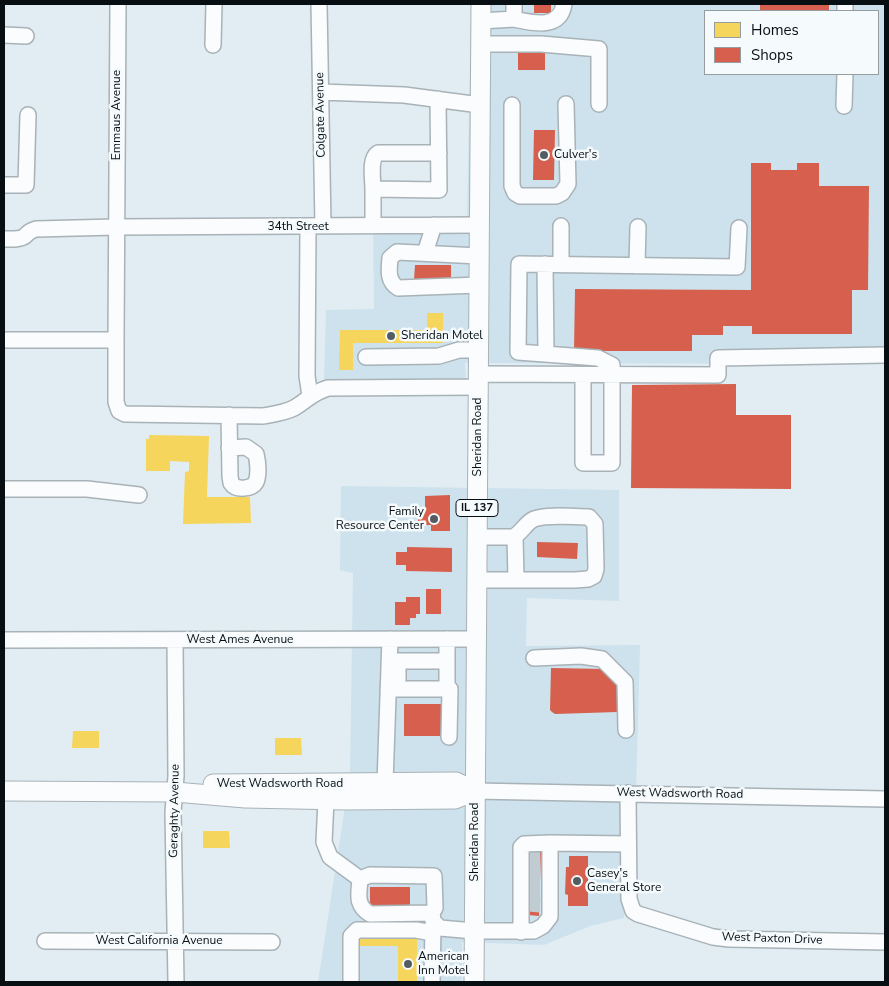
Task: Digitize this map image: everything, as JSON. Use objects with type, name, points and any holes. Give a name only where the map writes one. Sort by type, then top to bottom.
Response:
[{"type":"main road","name":"Sheridan Road","points":[[474,931],[481,12]]},
{"type":"main road","name":"West Wadsworth Road","points":[[175,792],[195,784],[456,782],[475,791]]},
{"type":"main road","name":"West Wadsworth Road","points":[[4,791],[175,792],[245,798],[326,800],[455,799],[475,791]]},
{"type":"main road","name":"IL 137","points":[[474,931],[474,982]]},
{"type":"street","name":"Emmaus Avenue","points":[[118,4],[116,402],[119,411],[125,414],[228,414]]},
{"type":"street","points":[[213,45],[214,4]]},
{"type":"street","name":"Colgate Avenue","points":[[310,396],[307,376],[321,92],[320,4]]},
{"type":"street","points":[[514,4],[514,19]]},
{"type":"street","points":[[481,12],[541,24],[559,18],[564,4]]},
{"type":"street","points":[[4,35],[26,36]]},
{"type":"street","points":[[480,44],[541,44],[599,49],[599,104]]},
{"type":"street","points":[[844,75],[844,106]]},
{"type":"street","points":[[321,92],[404,95],[480,105]]},
{"type":"street","points":[[372,189],[439,190],[438,99]]},
{"type":"street","points":[[512,105],[512,186],[515,193],[520,196],[556,196],[562,193],[568,184],[566,104]]},
{"type":"street","points":[[4,185],[26,185],[28,114]]},
{"type":"street","points":[[373,226],[372,189],[373,159],[375,154],[439,153]]},
{"type":"street","name":"34th Street","points":[[4,239],[19,238],[36,229],[479,225]]},
{"type":"street","points":[[425,252],[434,226]]},
{"type":"street","points":[[561,226],[561,265]]},
{"type":"street","points":[[638,227],[638,266]]},
{"type":"street","points":[[584,375],[583,463],[612,464],[612,366],[598,358],[518,352],[519,264],[737,267],[739,228]]},
{"type":"street","points":[[479,256],[396,252],[390,258],[389,277],[392,284],[398,288],[479,285]]},
{"type":"street","points":[[545,264],[546,354]]},
{"type":"street","points":[[4,340],[116,340]]},
{"type":"street","points":[[366,357],[439,356],[459,350],[478,350]]},
{"type":"street","points":[[229,448],[228,414],[263,416],[283,412],[295,407],[316,392],[328,388],[584,375],[718,375],[718,358],[885,355]]},
{"type":"street","points":[[4,489],[87,489],[139,495]]},
{"type":"street","points":[[476,580],[588,579],[594,576],[596,569],[595,524],[589,517],[547,517],[533,520],[515,536],[477,537]]},
{"type":"street","points":[[515,536],[516,579]]},
{"type":"street","points":[[390,639],[393,689]]},
{"type":"street","points":[[447,639],[449,737]]},
{"type":"street","name":"West Ames Avenue","points":[[4,640],[476,639]]},
{"type":"street","name":"Geraghty Avenue","points":[[175,640],[175,792],[173,812],[176,982]]},
{"type":"street","points":[[534,658],[582,656],[602,658],[625,682],[626,730]]},
{"type":"street","points":[[385,783],[393,689],[398,660],[447,661]]},
{"type":"street","points":[[393,689],[476,690]]},
{"type":"street","name":"West Wadsworth Road","points":[[475,791],[885,799]]},
{"type":"street","name":"West Paxton Drive","points":[[628,793],[629,899],[632,911],[713,937],[729,939],[885,942]]},
{"type":"street","points":[[326,800],[324,842],[330,858],[360,879]]},
{"type":"street","points":[[536,879],[628,844]]},
{"type":"street","points":[[360,879],[370,875],[434,876],[435,908],[432,982]]},
{"type":"street","points":[[360,879],[359,900],[362,909],[370,914],[433,922],[440,928],[521,932],[534,931],[543,926],[550,917],[536,879]]},
{"type":"street","points":[[521,932],[536,879]]},
{"type":"street","points":[[351,982],[351,936],[357,930],[416,930],[433,922]]},
{"type":"street","name":"West California Avenue","points":[[45,941],[272,942]]},
{"type":"shaded area","points":[[471,4],[885,4],[885,364],[465,363],[466,383],[324,380],[326,310],[374,309],[373,220],[467,221]]},
{"type":"shaded area","points":[[341,486],[619,490],[619,601],[527,598],[526,646],[640,645],[635,829],[624,918],[590,926],[544,945],[462,942],[462,982],[318,982],[350,774],[353,573],[340,570]]},
{"type":"building: Homes","name":"Sheridan Motel","points":[[427,313],[443,313],[443,343],[353,343],[353,370],[339,370],[340,330],[427,330]]},
{"type":"building: Homes","points":[[149,435],[209,436],[207,497],[250,497],[251,523],[183,524],[185,472],[189,471],[189,462],[170,461],[170,471],[146,471],[146,439],[149,439]]},
{"type":"building: Homes","points":[[73,731],[99,731],[99,748],[72,748]]},
{"type":"building: Homes","points":[[275,738],[301,738],[302,755],[275,755]]},
{"type":"building: Homes","points":[[203,831],[229,831],[230,848],[203,848]]},
{"type":"building: Homes","name":"American Inn Motel","points":[[358,934],[417,935],[417,982],[398,982],[398,946],[358,946]]},
{"type":"building: Shops","points":[[534,4],[551,4],[551,13],[534,13]]},
{"type":"building: Shops","points":[[760,4],[829,4],[829,10],[760,10]]},
{"type":"building: Shops","points":[[518,52],[545,52],[545,70],[518,70]]},
{"type":"building: Shops","name":"Culver's","points":[[534,130],[555,130],[554,180],[533,180]]},
{"type":"building: Shops","points":[[751,163],[771,163],[771,170],[797,170],[797,163],[819,163],[819,186],[869,186],[868,290],[852,290],[852,334],[752,334],[752,326],[723,326],[723,335],[692,335],[692,351],[574,351],[575,289],[751,290]]},
{"type":"building: Shops","points":[[415,265],[451,265],[451,279],[414,280]]},
{"type":"building: Shops","points":[[736,384],[736,415],[791,415],[791,489],[631,488],[632,385]]},
{"type":"building: Shops","points":[[450,495],[450,531],[431,531],[431,525],[418,525],[418,513],[425,513],[425,496]]},
{"type":"building: Shops","points":[[537,542],[578,543],[577,559],[537,557]]},
{"type":"building: Shops","points":[[407,547],[452,548],[452,572],[406,571],[406,565],[396,565],[396,552],[407,552]]},
{"type":"building: Shops","points":[[426,589],[441,589],[441,614],[426,614]]},
{"type":"building: Shops","points":[[406,597],[420,597],[420,614],[416,614],[416,618],[410,618],[410,625],[395,625],[395,602],[406,602]]},
{"type":"building: Shops","points":[[551,668],[606,669],[618,681],[617,712],[555,714],[550,710]]},
{"type":"building: Shops","points":[[404,704],[441,704],[441,736],[404,736]]},
{"type":"building: Shops","points":[[530,847],[541,847],[539,916],[528,915]]},
{"type":"building: Shops","name":"Casey's General Store","points":[[569,856],[588,856],[588,906],[568,906],[568,895],[565,894],[566,867],[569,867]]},
{"type":"building: Shops","points":[[370,887],[410,887],[410,906],[370,905]]},
{"type":"tunnel","points":[[530,856],[540,856]]},
{"type":"tunnel","points":[[530,868],[540,868]]},
{"type":"tunnel","points":[[529,880],[540,880]]},
{"type":"tunnel","points":[[529,893],[540,893]]},
{"type":"tunnel","points":[[529,904],[540,905]]},
{"type":"place","name":"Culver's","points":[[544,155]]},
{"type":"place","name":"Sheridan Motel","points":[[391,336]]},
{"type":"place","name":"Family Resource Center","points":[[434,519]]},
{"type":"place","name":"Casey's General Store","points":[[577,881]]},
{"type":"place","name":"American Inn Motel","points":[[408,964]]}]
